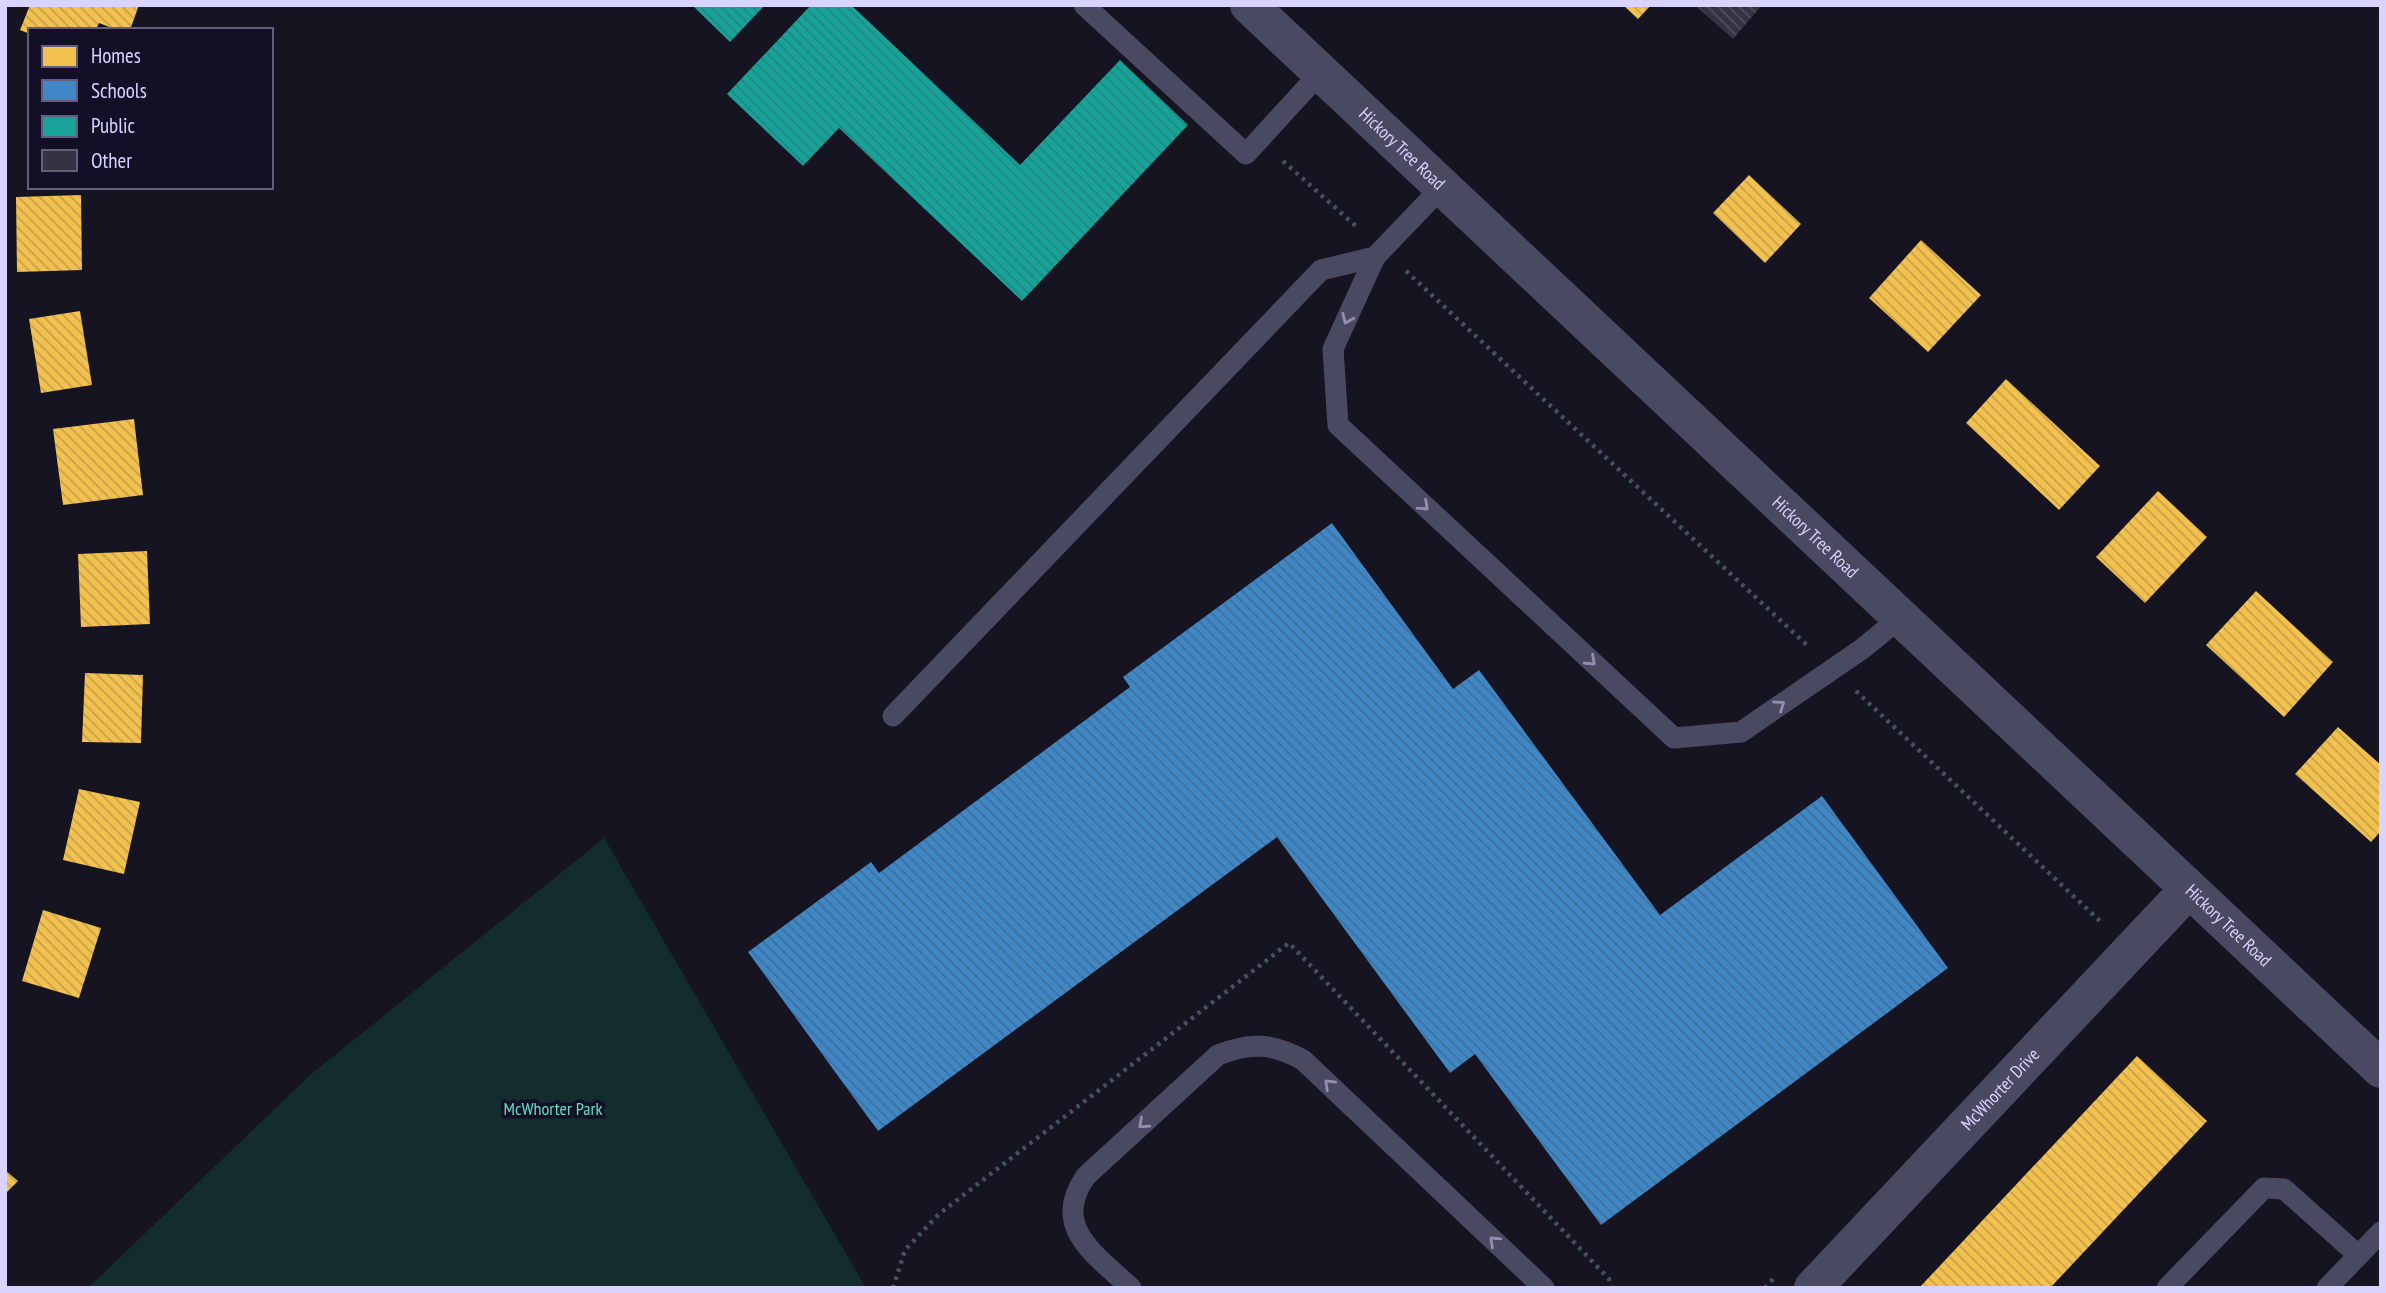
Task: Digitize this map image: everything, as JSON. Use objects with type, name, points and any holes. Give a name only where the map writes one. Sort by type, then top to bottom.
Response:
[{"type":"street","name":"Hickory Tree Road","points":[[1249,5],[2381,1069]]},
{"type":"street","name":"McWhorter Drive","points":[[1813,1288],[2188,890]]},
{"type":"lane","points":[[1084,5],[1246,154],[1321,72]]},
{"type":"lane","points":[[1442,187],[1375,257],[1333,349],[1338,425],[1674,738],[1741,732],[1862,649],[1900,618]]},
{"type":"lane","points":[[893,716],[1321,270],[1375,257]]},
{"type":"lane","points":[[1131,1288],[1077,1233],[1072,1218],[1077,1188],[1086,1176],[1218,1055],[1238,1046],[1261,1044],[1283,1049],[1303,1059],[1544,1288]]},
{"type":"lane","points":[[2166,1288],[2263,1188],[2284,1189],[2358,1255]]},
{"type":"lane","points":[[2327,1288],[2381,1232]]},
{"type":"path","points":[[893,1288],[905,1250],[939,1214],[986,1176]]},
{"type":"green space","name":"McWhorter Park","points":[[604,838],[866,1288],[88,1288],[310,1075]]},
{"type":"building: Homes","points":[[30,5],[139,5],[131,28],[112,28],[99,23],[97,28],[28,28],[28,33],[20,30]]},
{"type":"building: Homes","points":[[1623,5],[1651,5],[1638,19]]},
{"type":"building: Homes","points":[[1749,175],[1801,224],[1765,263],[1713,213]]},
{"type":"building: Homes","points":[[81,195],[82,270],[17,272],[16,197]]},
{"type":"building: Homes","points":[[1921,240],[1981,295],[1928,352],[1869,298]]},
{"type":"building: Homes","points":[[80,311],[92,385],[41,393],[29,319]]},
{"type":"building: Homes","points":[[2006,379],[2100,466],[2059,510],[1966,423]]},
{"type":"building: Homes","points":[[134,419],[143,495],[63,505],[53,429]]},
{"type":"building: Homes","points":[[2158,491],[2207,537],[2145,603],[2096,557]]},
{"type":"building: Homes","points":[[147,551],[150,624],[81,627],[78,554]]},
{"type":"building: Homes","points":[[2256,591],[2333,662],[2284,717],[2206,645]]},
{"type":"building: Homes","points":[[85,673],[143,675],[141,743],[82,742]]},
{"type":"building: Homes","points":[[2338,727],[2381,765],[2381,831],[2371,842],[2295,774]]},
{"type":"building: Homes","points":[[79,789],[140,802],[124,874],[63,860]]},
{"type":"building: Homes","points":[[43,910],[101,928],[79,998],[22,981]]},
{"type":"building: Homes","points":[[2137,1056],[2207,1121],[2050,1288],[1919,1288]]},
{"type":"building: Homes","points":[[5,1170],[18,1181],[5,1194]]},
{"type":"building: Schools","points":[[1332,523],[1453,689],[1479,670],[1660,915],[1822,796],[1948,968],[1601,1225],[1475,1054],[1450,1073],[1277,837],[878,1131],[748,952],[871,862],[879,873],[1130,687],[1123,677]]},
{"type":"building: Public","points":[[692,5],[765,5],[730,42]]},
{"type":"building: Public","points":[[811,5],[851,5],[1020,165],[1120,60],[1188,125],[1022,301],[839,128],[803,166],[727,94]]},
{"type":"building: Other","points":[[1695,5],[1762,5],[1733,39]]}]
